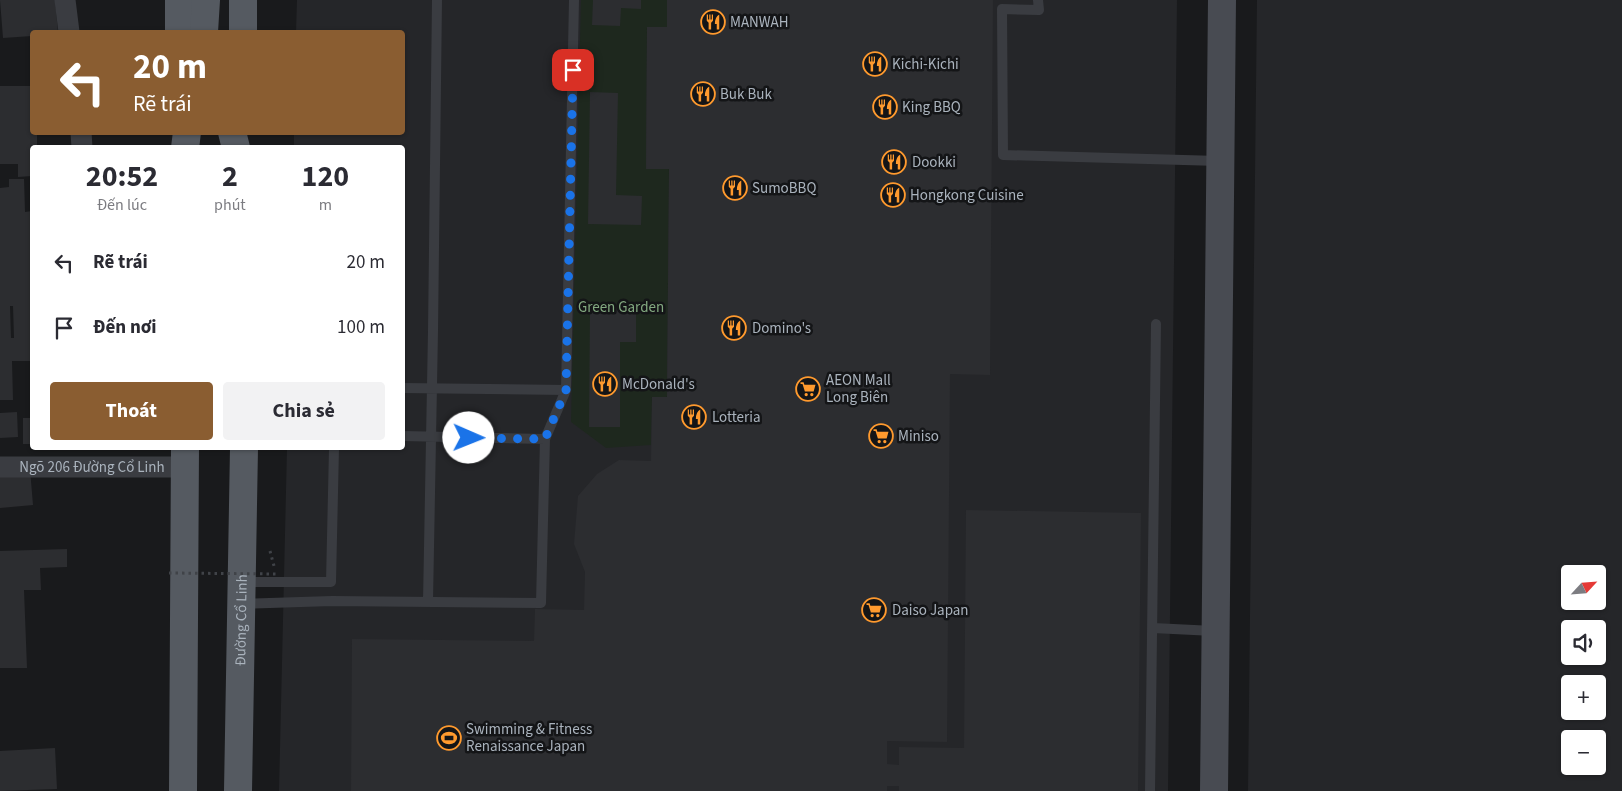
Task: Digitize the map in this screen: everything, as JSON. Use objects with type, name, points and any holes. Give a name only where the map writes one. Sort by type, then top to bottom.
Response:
[{"type":"main road","points":[[179,0],[180,30]]},
{"type":"main road","points":[[243,0],[243,30]]},
{"type":"main road","name":"Đường Cổ Linh","points":[[238,791],[243,593],[244,450]]},
{"type":"main road","points":[[183,791],[186,457]]},
{"type":"street","points":[[65,0],[68,30]]},
{"type":"street","points":[[1214,791],[1222,0]]},
{"type":"street","name":"Ngõ 206 Đường Cổ Linh","points":[[0,467],[110,457],[186,457]]},
{"type":"lane","points":[[428,602],[432,437],[437,0]]},
{"type":"lane","points":[[243,593],[332,601],[541,603],[545,439],[566,390],[574,0]]},
{"type":"lane","points":[[1038,0],[1039,10],[1002,9],[1003,156],[1220,161]]},
{"type":"lane","points":[[1150,791],[1156,324]]},
{"type":"lane","points":[[405,388],[566,390]]},
{"type":"lane","points":[[405,436],[545,439]]},
{"type":"lane","points":[[243,593],[332,582],[334,450]]},
{"type":"lane","points":[[1152,628],[1216,631]]},
{"type":"path","points":[[169,573],[277,574],[270,549]]},
{"type":"shaded area","points":[[297,0],[1177,0],[1168,791],[279,791],[287,450],[405,450],[405,145],[294,145],[294,135],[405,135],[405,30],[296,30]]},
{"type":"shaded area","points":[[1257,0],[1622,0],[1622,791],[1248,791]]},
{"type":"green space","name":"Green Garden","points":[[581,0],[667,0],[667,27],[647,27],[646,169],[669,169],[667,397],[652,397],[651,445],[606,448],[571,422]]},
{"type":"building","points":[[0,0],[55,0],[58,30],[30,30],[30,36],[3,38]]},
{"type":"building","points":[[593,0],[641,0],[641,9],[621,8],[620,26],[592,25]]},
{"type":"building","name":"AEON Mall Long Biên","points":[[667,0],[993,0],[990,375],[950,374],[947,742],[887,741],[887,764],[899,765],[899,747],[964,748],[966,510],[1141,513],[1138,791],[899,791],[899,786],[887,786],[887,791],[351,791],[352,639],[534,641],[535,609],[584,610],[585,572],[574,544],[578,496],[597,474],[619,460],[651,461],[652,397],[667,397],[669,169],[646,169],[647,27],[667,27]]},
{"type":"building","points":[[0,86],[30,86],[30,135],[37,135],[37,145],[30,145],[30,176],[18,177],[18,164],[0,164]]},
{"type":"building","points":[[590,92],[618,93],[616,195],[642,196],[641,225],[588,224]]},
{"type":"building","points":[[9,179],[24,179],[25,212],[30,211],[30,361],[12,361],[13,400],[0,400],[0,188],[9,187]],"holes":[[[10,306],[13,306],[14,338],[11,338]]]},
{"type":"building","name":"McDonald's","points":[[590,308],[636,308],[636,342],[620,342],[620,427],[589,427]]},
{"type":"building","points":[[17,412],[18,437],[0,438],[0,413]]},
{"type":"building","points":[[23,418],[30,418],[30,444],[23,444]]},
{"type":"building","points":[[30,469],[33,505],[0,508],[0,471]]},
{"type":"building","points":[[67,549],[67,567],[40,568],[41,590],[24,590],[27,668],[0,668],[0,551]]},
{"type":"building","points":[[55,748],[57,789],[0,791],[0,751]]},
{"type":"place","name":"MANWAH","points":[[713,22]]},
{"type":"place","name":"Kichi-Kichi","points":[[875,64]]},
{"type":"place","name":"Buk Buk","points":[[703,94]]},
{"type":"place","name":"King BBQ","points":[[885,107]]},
{"type":"place","name":"Dookki","points":[[894,162]]},
{"type":"place","name":"SumoBBQ","points":[[735,188]]},
{"type":"place","name":"Hongkong Cuisine","points":[[893,195]]},
{"type":"place","name":"Domino's","points":[[734,328]]},
{"type":"place","name":"McDonald's","points":[[605,384]]},
{"type":"place","name":"AEON Mall Long Biên","points":[[808,389]]},
{"type":"place","name":"Lotteria","points":[[694,417]]},
{"type":"place","name":"Miniso","points":[[881,436]]},
{"type":"place","name":"Daiso Japan","points":[[874,610]]},
{"type":"place","name":"Swimming & Fitness Renaissance Japan","points":[[449,738]]},
{"type":"route","points":[[469,438],[545,439],[566,390],[573,70]]}]
